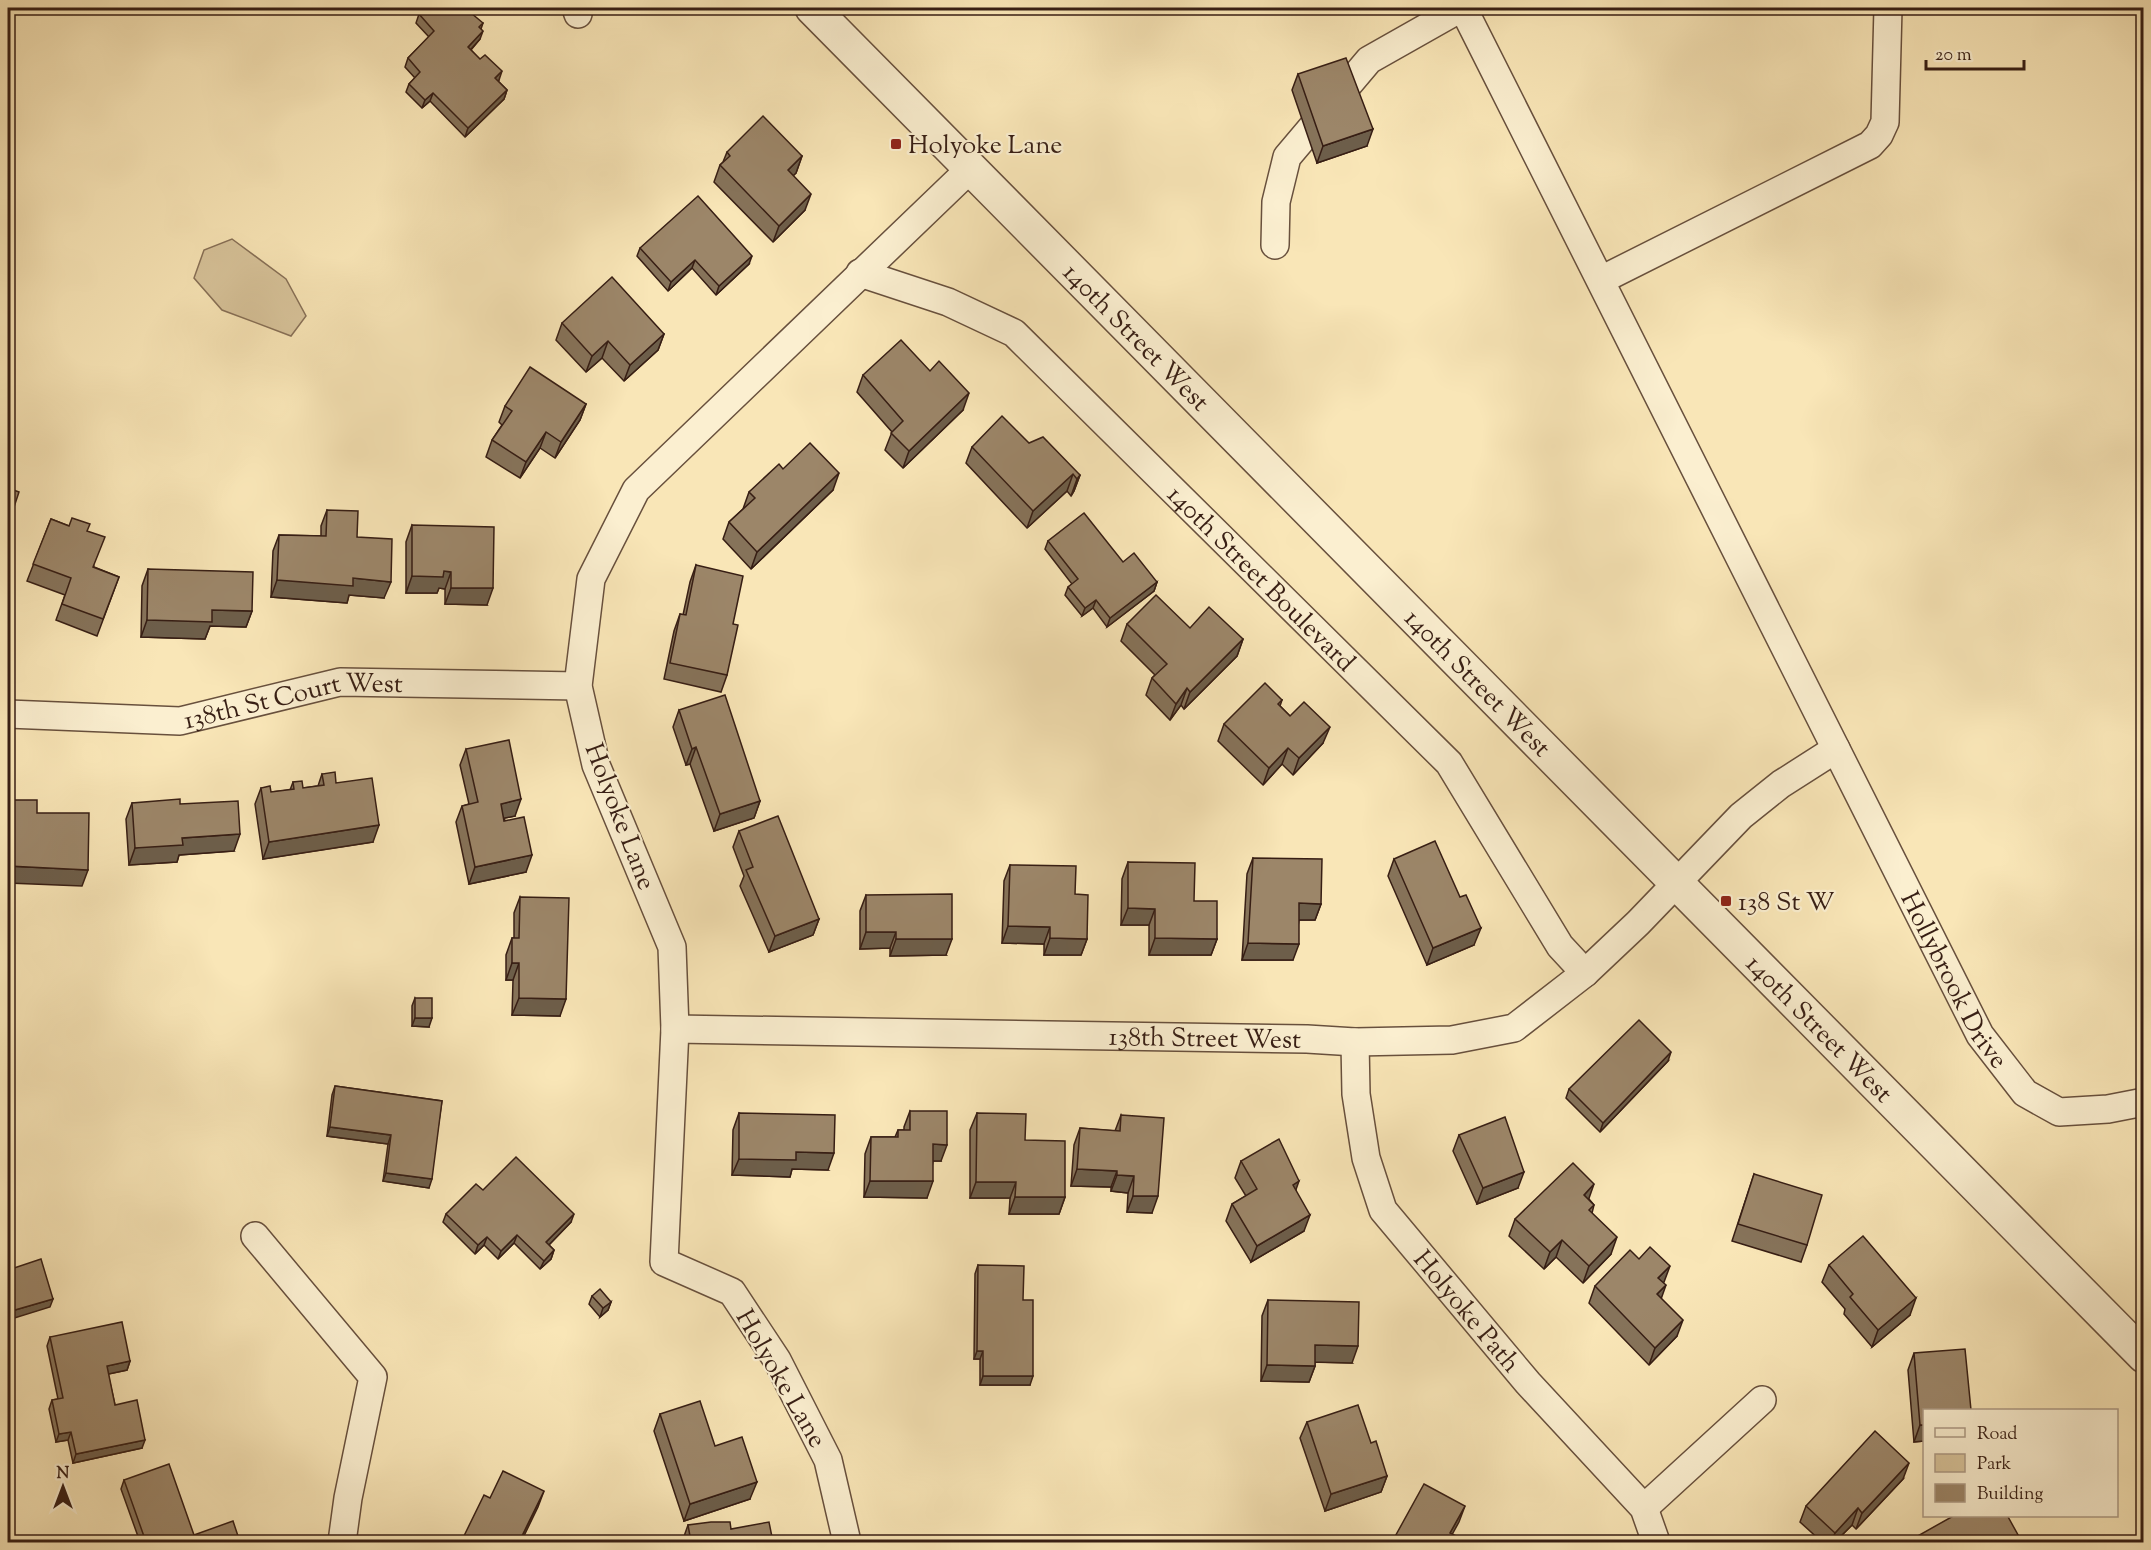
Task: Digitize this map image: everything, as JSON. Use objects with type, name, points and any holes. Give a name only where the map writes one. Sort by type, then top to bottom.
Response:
[{"type":"street","name":"140th Street West","points":[[812,8],[2144,1356]]},
{"type":"street","points":[[1275,245],[1276,202],[1287,157],[1369,60],[1462,8]]},
{"type":"street","name":"Hollybrook Drive","points":[[1462,8],[1980,1035],[2025,1093],[2059,1112],[2108,1109],[2144,1102]]},
{"type":"street","points":[[1601,280],[1870,145],[1879,135],[1885,122],[1888,8]]},
{"type":"street","name":"Holyoke Lane","points":[[847,1542],[828,1460],[777,1360],[732,1292],[664,1262],[675,1029],[672,947],[596,765],[578,686],[591,579],[636,490],[970,169]]},
{"type":"street","name":"140th Street Boulevard","points":[[861,273],[948,302],[1014,333],[1449,763],[1560,946],[1585,973]]},
{"type":"street","name":"138th St Court West","points":[[8,714],[180,721],[340,682],[578,686]]},
{"type":"street","name":"138th Street West","points":[[675,1029],[1307,1039],[1354,1042],[1452,1040],[1514,1028],[1585,973],[1677,883],[1741,816],[1781,784],[1836,749]]},
{"type":"street","name":"Holyoke Path","points":[[1354,1042],[1356,1094],[1366,1158],[1383,1210],[1528,1383],[1644,1508],[1656,1542]]},
{"type":"street","points":[[255,1236],[373,1377],[348,1497],[342,1542]]},
{"type":"street","points":[[1644,1508],[1762,1400]]},
{"type":"green space","points":[[232,239],[286,279],[306,316],[291,336],[222,310],[194,278],[204,250]]},
{"type":"building","points":[[426,8],[465,8],[483,23],[479,27],[483,31],[468,47],[480,59],[485,55],[502,71],[495,78],[507,90],[468,128],[433,93],[425,100],[409,84],[420,72],[408,58],[434,31],[419,14]]},
{"type":"building","points":[[1346,58],[1373,129],[1323,146],[1298,74]]},
{"type":"building","points":[[763,116],[802,156],[788,170],[811,194],[779,226],[720,165],[730,156],[727,152]]},
{"type":"building","points":[[698,196],[752,256],[719,286],[695,260],[671,282],[640,248]]},
{"type":"building","points":[[612,277],[664,334],[630,365],[608,341],[592,356],[562,323]]},
{"type":"building","points":[[901,340],[930,371],[939,361],[969,393],[909,451],[891,433],[903,421],[863,375]]},
{"type":"building","points":[[530,367],[586,404],[561,442],[546,432],[526,462],[492,440],[512,411],[505,406]]},
{"type":"building","points":[[1002,416],[1029,443],[1043,437],[1080,475],[1077,479],[1073,474],[1033,511],[972,447]]},
{"type":"building","points":[[810,443],[839,473],[757,552],[729,522],[755,498],[749,492],[779,464],[783,469]]},
{"type":"building","points":[[8,488],[19,492],[8,525]]},
{"type":"building","points":[[327,510],[358,511],[357,537],[392,539],[391,582],[353,578],[353,586],[277,580],[279,535],[326,536]]},
{"type":"building","points":[[1084,513],[1123,562],[1134,553],[1157,582],[1110,618],[1096,600],[1085,608],[1068,587],[1078,579],[1048,541]]},
{"type":"building","points":[[72,518],[90,524],[87,531],[105,537],[93,567],[119,577],[103,619],[62,604],[71,578],[33,564],[51,519],[69,526]]},
{"type":"building","points":[[412,525],[494,527],[493,588],[451,588],[451,572],[444,571],[443,577],[412,576]]},
{"type":"building","points":[[696,565],[743,576],[733,624],[738,625],[727,675],[670,663],[680,614],[686,615]]},
{"type":"building","points":[[148,569],[253,572],[252,611],[212,610],[212,622],[147,620]]},
{"type":"building","points":[[1156,595],[1190,628],[1209,607],[1243,639],[1190,692],[1187,688],[1176,704],[1152,678],[1167,664],[1127,624]]},
{"type":"building","points":[[1265,683],[1282,700],[1278,704],[1290,716],[1304,702],[1330,727],[1299,758],[1288,748],[1269,768],[1224,724]]},
{"type":"building","points":[[725,695],[760,801],[720,814],[696,747],[692,749],[679,710]]},
{"type":"building","points":[[509,740],[521,799],[501,804],[504,821],[524,817],[532,855],[475,867],[462,806],[478,802],[466,749]]},
{"type":"building","points":[[335,772],[336,783],[372,778],[379,825],[269,842],[261,788],[270,786],[271,792],[294,789],[293,782],[302,781],[303,788],[324,785],[322,774]]},
{"type":"building","points":[[180,799],[180,804],[238,801],[240,834],[182,838],[183,845],[135,848],[132,803]]},
{"type":"building","points":[[8,800],[37,800],[37,813],[89,813],[88,870],[8,866]]},
{"type":"building","points":[[778,816],[819,919],[775,936],[746,870],[753,867],[739,831]]},
{"type":"building","points":[[1435,841],[1460,897],[1466,895],[1481,928],[1433,948],[1394,859]]},
{"type":"building","points":[[1253,858],[1322,859],[1321,904],[1299,903],[1299,944],[1248,943]]},
{"type":"building","points":[[1128,862],[1195,863],[1194,901],[1217,901],[1217,939],[1155,938],[1155,909],[1128,908]]},
{"type":"building","points":[[1010,865],[1076,866],[1075,894],[1088,895],[1087,939],[1050,938],[1050,927],[1008,926]]},
{"type":"building","points":[[952,894],[952,939],[896,939],[896,932],[866,932],[866,895]]},
{"type":"building","points":[[520,897],[569,898],[566,999],[519,998],[519,963],[512,963],[512,938],[519,938]]},
{"type":"building","points":[[415,998],[432,998],[432,1018],[415,1018]]},
{"type":"building","points":[[1639,1020],[1671,1052],[1603,1123],[1569,1089]]},
{"type":"building","points":[[335,1086],[442,1101],[432,1179],[386,1173],[391,1135],[330,1127]]},
{"type":"building","points":[[910,1111],[947,1111],[947,1145],[933,1144],[933,1181],[870,1181],[871,1137],[898,1137],[898,1130],[910,1130]]},
{"type":"building","points":[[739,1113],[835,1115],[834,1153],[796,1152],[796,1160],[739,1159]]},
{"type":"building","points":[[977,1113],[1026,1114],[1025,1140],[1065,1141],[1065,1197],[1015,1197],[1016,1182],[976,1182]]},
{"type":"building","points":[[1121,1115],[1164,1118],[1158,1196],[1133,1196],[1134,1176],[1117,1175],[1117,1171],[1077,1169],[1080,1128],[1120,1131]]},
{"type":"building","points":[[1505,1117],[1524,1172],[1483,1188],[1459,1135]]},
{"type":"building","points":[[1279,1139],[1299,1181],[1293,1185],[1310,1215],[1257,1246],[1232,1204],[1257,1189],[1241,1161]]},
{"type":"building","points":[[516,1157],[574,1214],[546,1242],[554,1250],[544,1261],[517,1235],[501,1251],[487,1237],[478,1245],[446,1214],[476,1184],[483,1190]]},
{"type":"building","points":[[1573,1163],[1594,1184],[1584,1195],[1594,1205],[1589,1210],[1617,1237],[1589,1266],[1562,1240],[1550,1252],[1515,1219]]},
{"type":"building","points":[[1754,1174],[1822,1195],[1807,1245],[1738,1224]]},
{"type":"building","points":[[1863,1236],[1916,1298],[1878,1330],[1850,1297],[1853,1294],[1829,1265]]},
{"type":"building","points":[[1650,1247],[1670,1266],[1658,1278],[1666,1285],[1657,1294],[1683,1320],[1655,1348],[1595,1286],[1630,1250],[1639,1259]]},
{"type":"building","points":[[41,1259],[53,1299],[8,1312],[8,1270]]},
{"type":"building","points":[[978,1265],[1024,1266],[1023,1300],[1033,1300],[1033,1376],[983,1376],[983,1351],[977,1351]]},
{"type":"building","points":[[600,1289],[611,1302],[603,1308],[592,1296]]},
{"type":"building","points":[[1268,1300],[1359,1302],[1358,1346],[1315,1345],[1315,1366],[1267,1365]]},
{"type":"building","points":[[122,1322],[130,1361],[107,1366],[115,1405],[137,1400],[145,1440],[76,1454],[71,1432],[59,1434],[52,1400],[63,1398],[50,1337]]},
{"type":"building","points":[[1965,1349],[1971,1409],[1923,1409],[1923,1425],[1920,1425],[1914,1353]]},
{"type":"building","points":[[700,1401],[715,1446],[742,1437],[757,1482],[690,1504],[660,1414]]},
{"type":"building","points":[[1358,1405],[1371,1443],[1376,1441],[1387,1476],[1331,1494],[1307,1422]]},
{"type":"building","points":[[1875,1431],[1909,1463],[1862,1513],[1858,1508],[1835,1533],[1806,1506]]},
{"type":"building","points":[[169,1464],[194,1535],[233,1521],[240,1542],[146,1542],[124,1480]]},
{"type":"building","points":[[503,1471],[544,1491],[519,1542],[461,1542],[484,1495],[490,1498]]},
{"type":"building","points":[[1424,1484],[1465,1506],[1450,1533],[1468,1542],[1392,1542]]},
{"type":"building","points":[[1951,1517],[2008,1517],[2022,1542],[1907,1542]]},
{"type":"building","points":[[730,1522],[731,1529],[769,1522],[773,1542],[691,1542],[688,1525]]},
{"type":"place","name":"Holyoke Lane","points":[[896,144]]},
{"type":"place","name":"138 St W","points":[[1726,901]]}]
